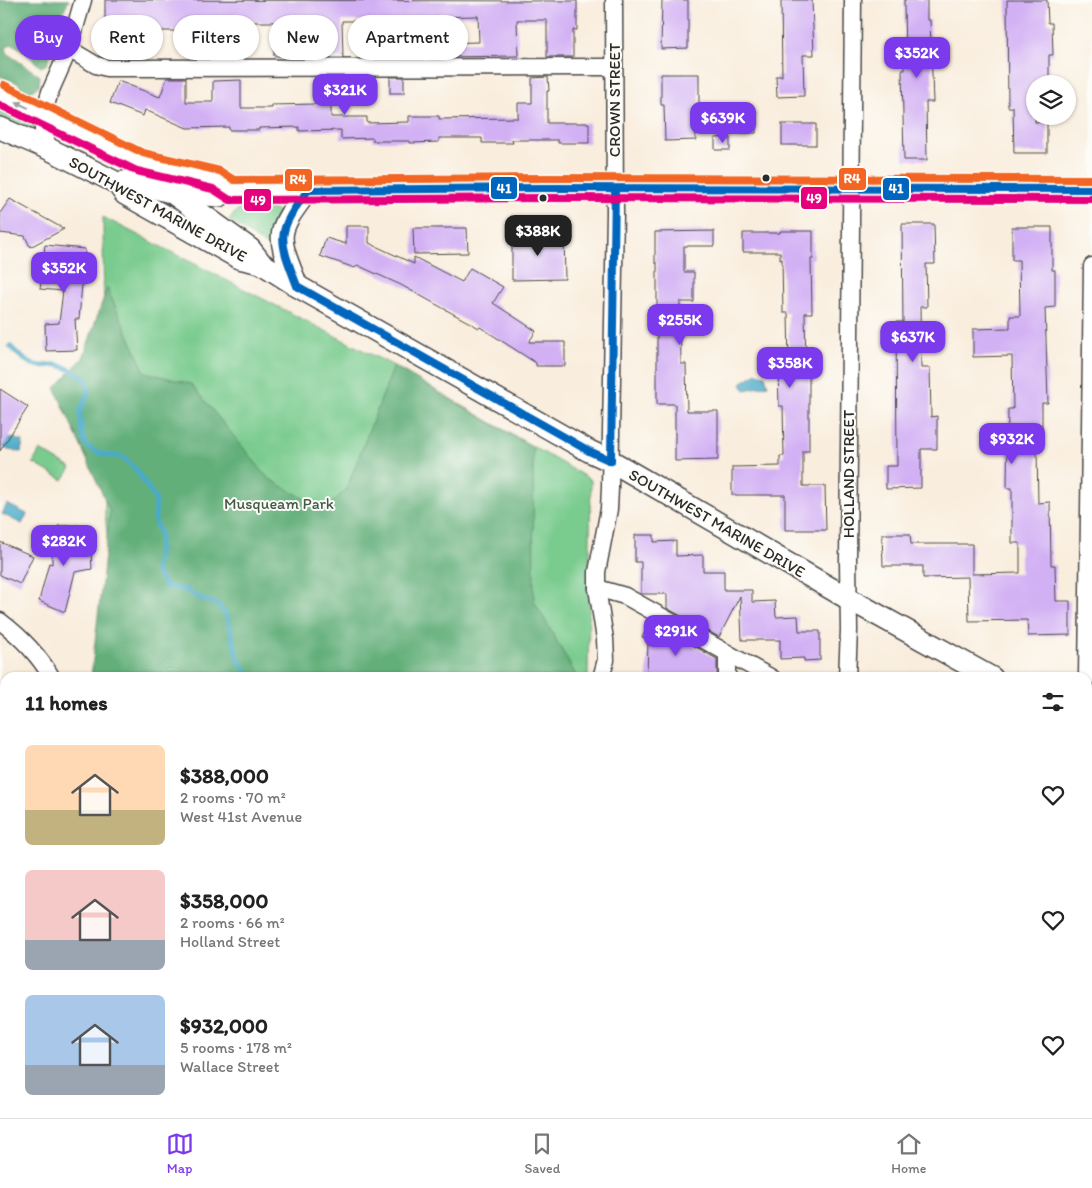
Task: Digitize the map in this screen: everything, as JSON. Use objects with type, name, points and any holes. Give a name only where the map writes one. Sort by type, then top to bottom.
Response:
[{"type":"main road","name":"SOUTHWEST MARINE DRIVE","points":[[0,94],[140,162],[171,192],[250,249],[261,263],[297,286],[589,451],[610,461],[848,599],[981,672]]},
{"type":"main road","name":"SOUTHWEST MARINE DRIVE","points":[[0,128],[118,183],[125,194],[239,258],[261,263]]},
{"type":"main road","points":[[140,162],[218,180],[232,190]]},
{"type":"main road","points":[[118,183],[129,180],[171,192],[219,196],[232,190],[546,188],[1092,189]]},
{"type":"main road","points":[[297,286],[283,252],[282,232],[290,214],[308,190]]},
{"type":"street","points":[[78,15],[82,0]]},
{"type":"street","name":"CROWN STREET","points":[[603,672],[606,660],[605,639],[596,572],[609,509],[615,189],[614,0]]},
{"type":"street","name":"HOLLAND STREET","points":[[847,672],[853,0]]},
{"type":"street","points":[[81,56],[107,68],[613,67]]},
{"type":"street","points":[[49,150],[43,130],[43,115],[50,92],[64,60]]},
{"type":"street","points":[[1087,672],[1092,266]]},
{"type":"street","points":[[597,588],[625,596],[761,672]]},
{"type":"street","points":[[0,621],[17,634],[44,663],[49,672]]},
{"type":"street","points":[[727,653],[727,672]]},
{"type":"green space","points":[[0,0],[69,0],[61,15],[15,15],[15,46],[11,44],[6,48],[8,54],[40,76],[39,85],[31,92],[26,93],[20,87],[20,84],[0,76]]},
{"type":"green space","points":[[33,60],[48,60],[47,64],[41,67]]},
{"type":"green space","points":[[0,105],[32,120],[38,129],[34,132],[0,118]]},
{"type":"green space","points":[[239,208],[270,208],[280,212],[273,223],[272,243],[267,246],[229,220]]},
{"type":"green space","name":"Musqueam Park","points":[[103,217],[394,366],[591,480],[588,672],[101,672],[108,545],[105,513]]},
{"type":"green space","name":"Musqueam Park","points":[[107,288],[145,372],[191,384],[268,478],[324,510],[346,490],[394,366],[533,448],[534,601],[574,672],[92,672],[110,511],[55,388],[83,358]]},
{"type":"green space","points":[[40,450],[71,468],[63,480],[33,463]]},
{"type":"water","points":[[757,373],[765,375],[768,385],[745,390],[741,385],[742,382]]},
{"type":"water","points":[[1,433],[10,438],[23,441],[21,452],[8,450],[0,445]]},
{"type":"water","points":[[7,504],[27,514],[22,524],[2,514]]},
{"type":"building","points":[[105,0],[577,1],[577,30],[573,30],[573,57],[547,57],[547,20],[517,20],[518,56],[468,57],[468,42],[479,42],[478,16],[348,15],[348,21],[342,21],[343,58],[338,58],[338,15],[269,15],[269,22],[259,22],[259,15],[173,15],[173,31],[163,31],[163,15],[105,15]]},
{"type":"building","points":[[662,0],[688,0],[688,48],[661,49]]},
{"type":"building","points":[[781,0],[812,0],[814,55],[803,55],[804,96],[777,97],[776,76],[782,76]]},
{"type":"building","points":[[904,0],[927,0],[927,20],[930,20],[933,102],[926,102],[927,160],[904,160],[902,70],[905,70]]},
{"type":"building","points":[[1007,0],[1047,0],[1048,23],[1052,23],[1053,55],[1049,55],[1049,75],[1026,75],[1026,125],[1047,125],[1047,153],[1014,153],[1013,107],[1008,107]]},
{"type":"building","points":[[661,74],[699,74],[699,105],[695,105],[696,140],[665,141],[664,105],[661,105]]},
{"type":"building","points":[[390,77],[404,77],[404,93],[390,93]]},
{"type":"building","points":[[548,77],[547,123],[589,123],[589,143],[558,143],[558,140],[512,140],[513,143],[482,143],[482,138],[439,138],[439,142],[410,143],[410,141],[373,141],[373,138],[341,139],[341,130],[299,131],[299,127],[259,128],[259,130],[229,130],[229,127],[187,128],[145,110],[143,116],[110,103],[118,81],[160,97],[167,78],[186,78],[186,102],[213,102],[213,81],[241,80],[241,108],[272,108],[272,105],[316,104],[315,78],[331,78],[331,117],[367,117],[367,123],[409,122],[409,116],[439,116],[439,119],[518,118],[518,103],[532,103],[532,78]]},
{"type":"building","points":[[756,113],[756,133],[738,133],[738,114]]},
{"type":"building","points":[[782,124],[816,124],[816,145],[782,145]]},
{"type":"building","points":[[730,137],[730,150],[715,150],[715,138]]},
{"type":"building","points":[[10,199],[64,229],[30,247],[25,236],[0,233],[0,213]]},
{"type":"building","points":[[902,224],[934,224],[935,264],[926,264],[927,307],[920,307],[921,368],[930,368],[931,417],[937,416],[937,449],[921,449],[921,488],[886,489],[886,466],[897,466],[896,322],[903,322]]},
{"type":"building","points":[[346,226],[369,226],[369,243],[414,264],[414,257],[462,282],[470,268],[503,287],[493,303],[536,331],[529,342],[565,342],[565,366],[536,366],[536,363],[480,327],[401,285],[357,265],[355,268],[320,256],[326,238],[346,244]]},
{"type":"building","points":[[1012,227],[1052,227],[1052,270],[1055,270],[1055,307],[1045,308],[1048,403],[1042,403],[1042,450],[1037,450],[1038,503],[1050,502],[1051,565],[1055,565],[1056,601],[1070,601],[1070,635],[1028,636],[1027,620],[969,621],[968,577],[923,578],[923,566],[883,566],[882,534],[910,534],[911,544],[972,544],[972,574],[1020,573],[1020,543],[1012,543],[1012,488],[1007,488],[1008,409],[1013,409],[1012,356],[973,357],[973,329],[1010,328],[1010,316],[1020,316],[1019,260],[1012,260]]},
{"type":"building","points":[[413,228],[467,228],[468,253],[414,254]]},
{"type":"building","points":[[714,231],[714,246],[684,246],[684,272],[694,272],[694,302],[680,302],[681,364],[686,364],[687,411],[718,411],[718,460],[675,461],[675,404],[657,404],[657,263],[655,263],[655,232]]},
{"type":"building","points":[[780,231],[813,231],[813,259],[811,259],[812,313],[805,313],[806,367],[809,367],[809,451],[803,451],[803,486],[825,486],[826,530],[785,530],[785,495],[732,495],[732,467],[780,466],[780,456],[784,456],[783,406],[779,406],[778,367],[789,367],[788,313],[783,313],[782,259],[780,260],[780,252],[743,252],[743,233],[780,233]]},
{"type":"building","points":[[564,234],[565,279],[512,280],[512,235]]},
{"type":"building","points":[[45,245],[85,249],[79,319],[75,319],[77,350],[46,351],[45,324],[59,323],[63,291],[40,289]]},
{"type":"building","points":[[0,389],[28,407],[0,451]]},
{"type":"building","points":[[79,525],[80,551],[91,552],[92,569],[75,572],[65,612],[39,601],[49,563],[52,564],[52,551],[58,526]]},
{"type":"building","points":[[635,535],[654,535],[654,542],[676,541],[676,556],[703,555],[703,571],[724,571],[724,590],[752,590],[752,602],[775,601],[776,617],[798,616],[799,631],[820,631],[820,660],[804,661],[804,658],[780,659],[780,640],[742,640],[740,596],[719,637],[667,608],[667,594],[641,594],[641,562],[635,562]]},
{"type":"building","points":[[0,542],[33,556],[20,584],[0,575]]},
{"type":"building","points":[[651,622],[717,659],[717,672],[647,672],[648,640],[642,637]]},
{"type":"waterway","points":[[10,346],[28,362],[37,366],[58,365],[86,379],[87,395],[80,410],[82,434],[86,445],[96,452],[123,457],[136,470],[156,501],[155,522],[160,534],[155,570],[166,587],[184,589],[199,598],[217,604],[227,616],[238,659],[247,672]]},
{"type":"transit line","name":"R4","points":[[4,85],[143,153],[220,171],[234,180],[546,178],[1092,179]]},
{"type":"transit line","name":"49","points":[[0,105],[137,171],[213,189],[230,200],[546,198],[1092,199]]},
{"type":"transit line","name":"41","points":[[308,190],[546,188],[1092,189]]},
{"type":"transit line","name":"41","points":[[308,190],[290,216],[283,236],[286,256],[297,286],[589,451],[611,461],[615,189]]}]
